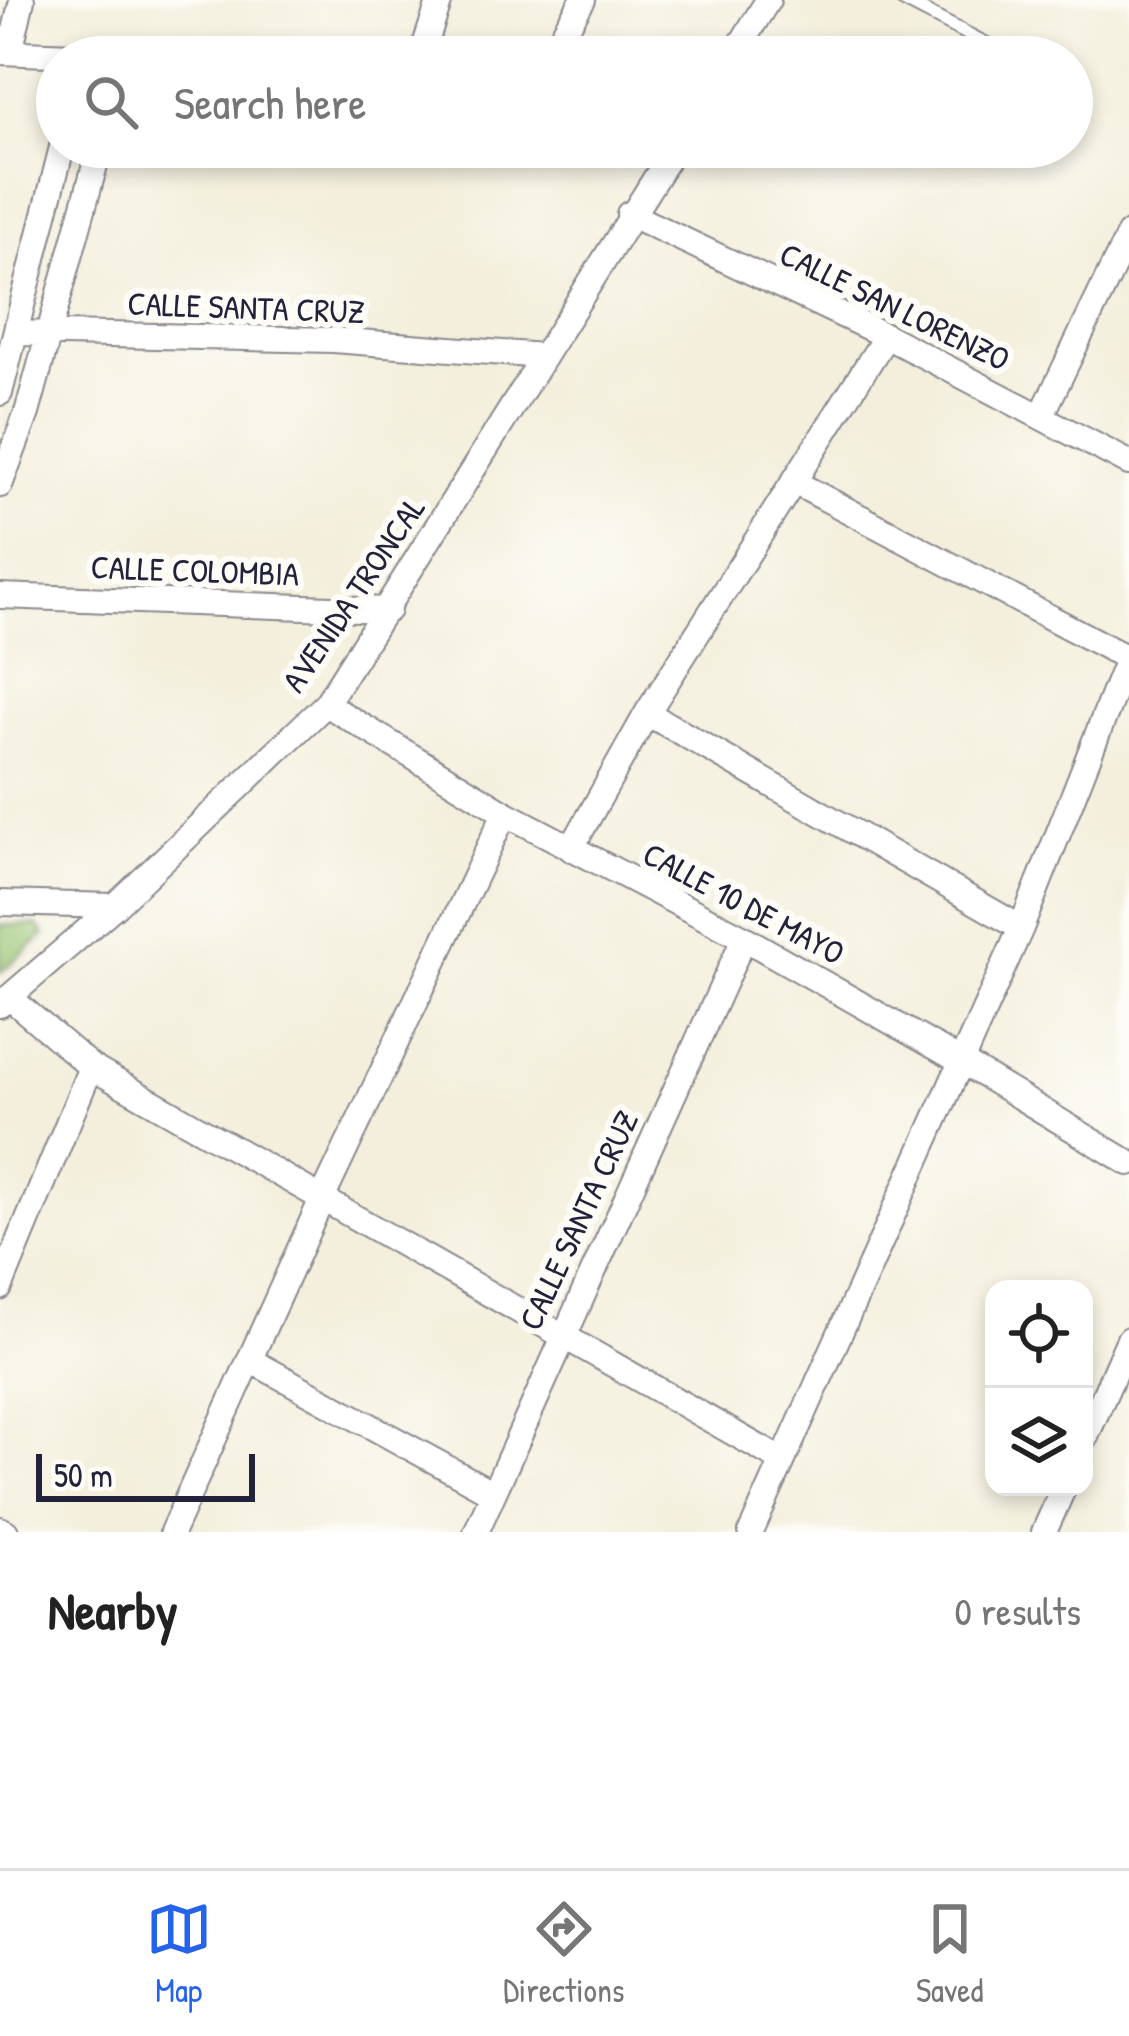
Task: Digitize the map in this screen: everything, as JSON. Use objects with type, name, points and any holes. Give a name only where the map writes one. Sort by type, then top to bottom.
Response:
[{"type":"street","points":[[22,0],[5,52],[36,54]]},
{"type":"street","points":[[428,36],[440,0]]},
{"type":"street","points":[[562,36],[583,0]]},
{"type":"street","points":[[746,36],[768,0]]},
{"type":"street","points":[[0,394],[57,168]]},
{"type":"street","points":[[0,485],[27,413],[94,168]]},
{"type":"street","name":"AVENIDA TRONCAL","points":[[4,1001],[115,906],[326,704],[661,168]]},
{"type":"street","name":"CALLE SAN LORENZO","points":[[629,214],[886,336],[1129,463]]},
{"type":"street","points":[[1041,416],[1129,234]]},
{"type":"street","name":"CALLE SANTA CRUZ","points":[[18,333],[333,340],[543,356]]},
{"type":"street","points":[[571,849],[647,713],[886,336]]},
{"type":"street","points":[[751,1532],[1022,928],[1128,656],[794,482]]},
{"type":"street","name":"CALLE COLOMBIA","points":[[0,596],[388,610]]},
{"type":"street","name":"CALLE 10 DE MAYO","points":[[326,704],[505,813],[744,938],[1129,1163]]},
{"type":"street","points":[[647,713],[1022,928]]},
{"type":"street","points":[[172,1532],[322,1199],[505,813]]},
{"type":"street","points":[[0,903],[115,906]]},
{"type":"street","name":"CALLE SANTA CRUZ","points":[[476,1532],[744,938]]},
{"type":"street","points":[[4,1001],[91,1067],[781,1460]]},
{"type":"street","points":[[0,1288],[91,1067]]},
{"type":"street","points":[[1093,1421],[1129,1339]]},
{"type":"street","points":[[250,1360],[493,1493]]},
{"type":"street","points":[[1044,1532],[1060,1496]]},
{"type":"lane","points":[[902,0],[971,36]]},
{"type":"green space","points":[[0,925],[37,925],[45,935],[0,972]]}]
